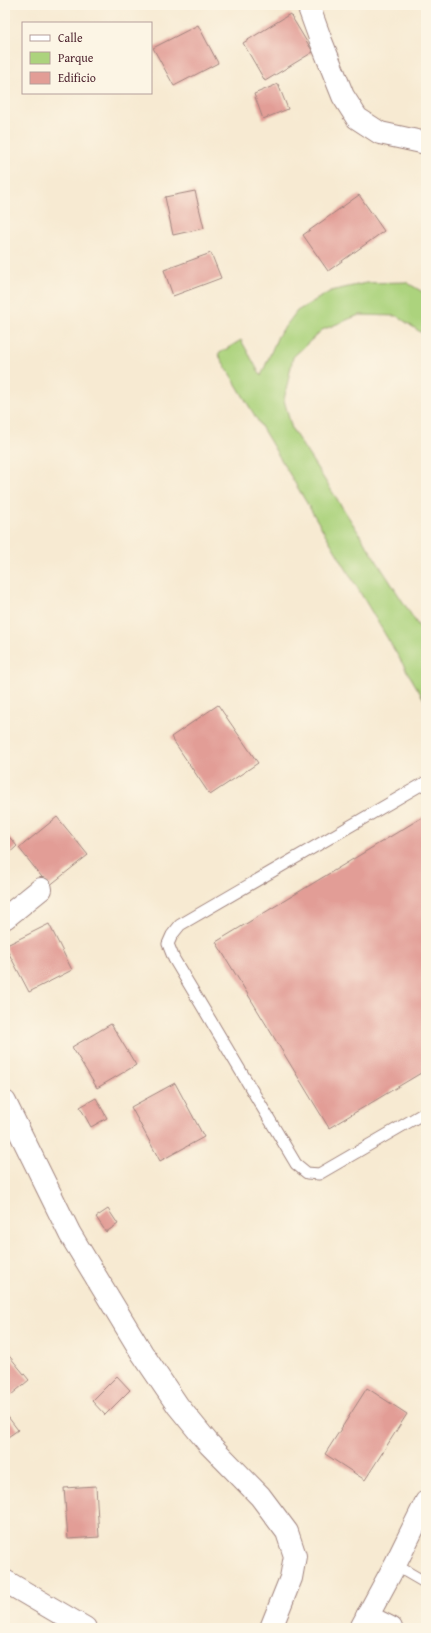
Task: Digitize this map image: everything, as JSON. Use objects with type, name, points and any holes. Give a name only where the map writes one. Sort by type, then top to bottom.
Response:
[{"type":"street","points":[[308,5],[344,96],[357,118],[380,133],[426,143]]},
{"type":"street","points":[[5,918],[41,889]]},
{"type":"street","points":[[5,1102],[70,1234],[142,1353],[182,1411],[209,1444],[260,1496],[287,1532],[295,1556],[291,1578],[271,1628]]},
{"type":"street","points":[[391,1628],[364,1622],[395,1565],[426,1502]]},
{"type":"street","points":[[5,1581],[85,1628]]},
{"type":"lane","points":[[426,782],[180,925],[172,935],[168,944],[174,959],[296,1164],[307,1173],[319,1174],[426,1112]]},
{"type":"lane","points":[[395,1565],[426,1583]]},
{"type":"green space","points":[[406,282],[426,294],[426,336],[397,316],[359,315],[322,330],[293,357],[284,400],[292,429],[421,630],[426,633],[426,703],[218,354],[241,340],[261,376],[278,336],[297,311],[331,291],[366,283]]},
{"type":"building","points":[[290,14],[313,52],[265,81],[243,43]]},
{"type":"building","points":[[198,25],[218,63],[174,86],[153,48]]},
{"type":"building","points":[[278,84],[288,109],[263,119],[254,94]]},
{"type":"building","points":[[195,191],[204,228],[173,235],[165,197]]},
{"type":"building","points":[[359,195],[384,231],[328,271],[303,235]]},
{"type":"building","points":[[211,253],[221,278],[173,296],[164,270]]},
{"type":"building","points":[[218,705],[258,763],[210,795],[171,737]]},
{"type":"building","points":[[426,815],[426,1070],[329,1128],[216,942]]},
{"type":"building","points":[[57,817],[88,855],[49,886],[19,848]]},
{"type":"building","points":[[5,832],[17,846],[5,857]]},
{"type":"building","points":[[49,924],[72,970],[29,992],[5,946]]},
{"type":"building","points":[[111,1024],[136,1065],[97,1088],[72,1047]]},
{"type":"building","points":[[175,1083],[204,1137],[160,1161],[131,1107]]},
{"type":"building","points":[[96,1098],[107,1118],[91,1127],[80,1107]]},
{"type":"building","points":[[108,1209],[118,1224],[106,1232],[96,1217]]},
{"type":"building","points":[[5,1351],[29,1380],[5,1400]]},
{"type":"building","points":[[117,1376],[130,1390],[105,1415],[92,1401]]},
{"type":"building","points":[[367,1388],[407,1414],[365,1480],[325,1454]]},
{"type":"building","points":[[5,1413],[18,1430],[5,1439]]},
{"type":"building","points":[[96,1486],[99,1537],[68,1539],[64,1488]]}]
